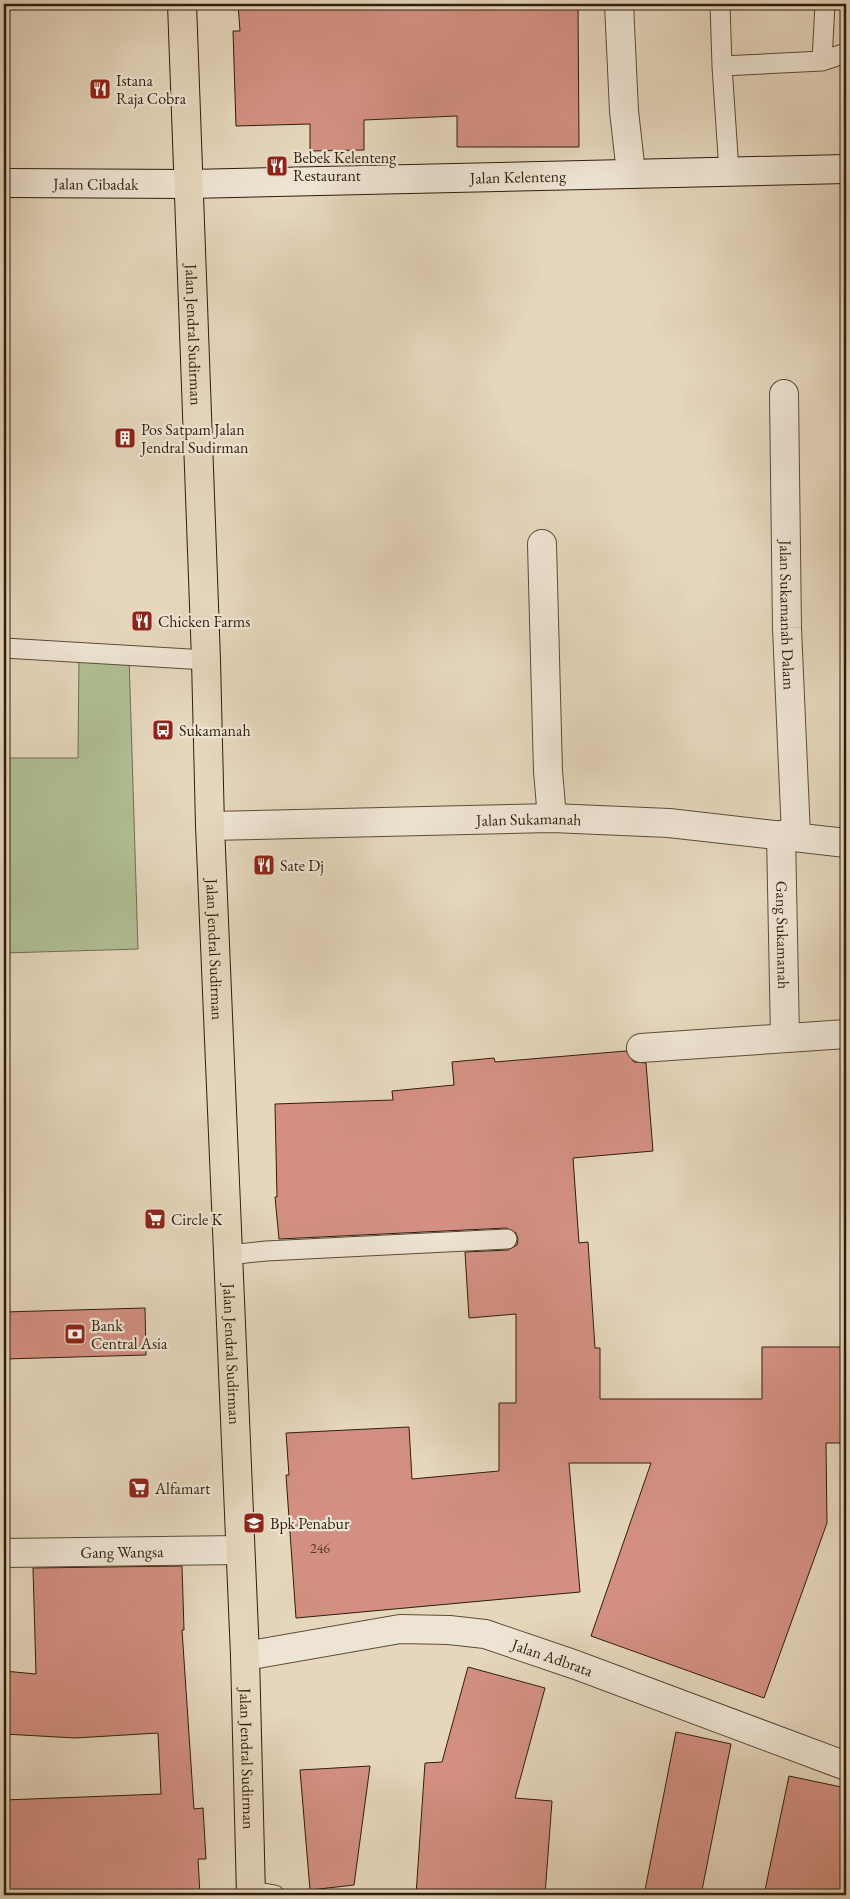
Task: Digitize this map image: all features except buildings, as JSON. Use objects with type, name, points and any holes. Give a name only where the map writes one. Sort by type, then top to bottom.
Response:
[{"type":"main road","name":"Jalan Jendral Sudirman","points":[[182,4],[206,660],[210,826],[239,1550],[259,1894]]},
{"type":"street","points":[[619,4],[624,111],[631,174]]},
{"type":"street","name":"Jalan Kelenteng","points":[[189,184],[846,169]]},
{"type":"street","name":"Jalan Cibadak","points":[[4,183],[189,184]]},
{"type":"street","name":"Jalan Sukamanah Dalam","points":[[784,394],[788,835]]},
{"type":"street","points":[[542,544],[548,771],[552,818]]},
{"type":"street","name":"Jalan Sukamanah","points":[[210,826],[552,818],[669,823],[846,843]]},
{"type":"street","name":"Gang Sukamanah","points":[[785,1036],[788,835]]},
{"type":"street","points":[[642,1048],[785,1036],[846,1034]]},
{"type":"street","name":"Gang Wangsa","points":[[4,1553],[239,1550]]},
{"type":"street","name":"Jalan Adbrata","points":[[245,1656],[400,1629],[449,1630],[484,1634],[586,1669],[846,1766]]},
{"type":"lane","points":[[720,4],[729,171]]},
{"type":"lane","points":[[822,60],[825,4]]},
{"type":"lane","points":[[722,66],[822,60],[846,54]]},
{"type":"lane","points":[[4,648],[206,660]]},
{"type":"lane","points":[[228,1255],[266,1251],[507,1239]]},
{"type":"green space","points":[[79,654],[129,656],[138,949],[4,953],[4,758],[78,758]]},
{"type":"place","name":"Istana Raja Cobra","points":[[100,89]]},
{"type":"place","name":"Bebek Kelenteng Restaurant","points":[[277,166]]},
{"type":"place","name":"Pos Satpam Jalan Jendral Sudirman","points":[[125,438]]},
{"type":"place","name":"Chicken Farms","points":[[142,621]]},
{"type":"place","name":"Sukamanah","points":[[163,730]]},
{"type":"place","name":"Sate Dj","points":[[264,865]]},
{"type":"place","name":"Circle K","points":[[155,1219]]},
{"type":"place","name":"Bank Central Asia","points":[[75,1334]]},
{"type":"place","name":"Alfamart","points":[[139,1488]]},
{"type":"place","name":"Bpk Penabur","points":[[254,1523]]}]
